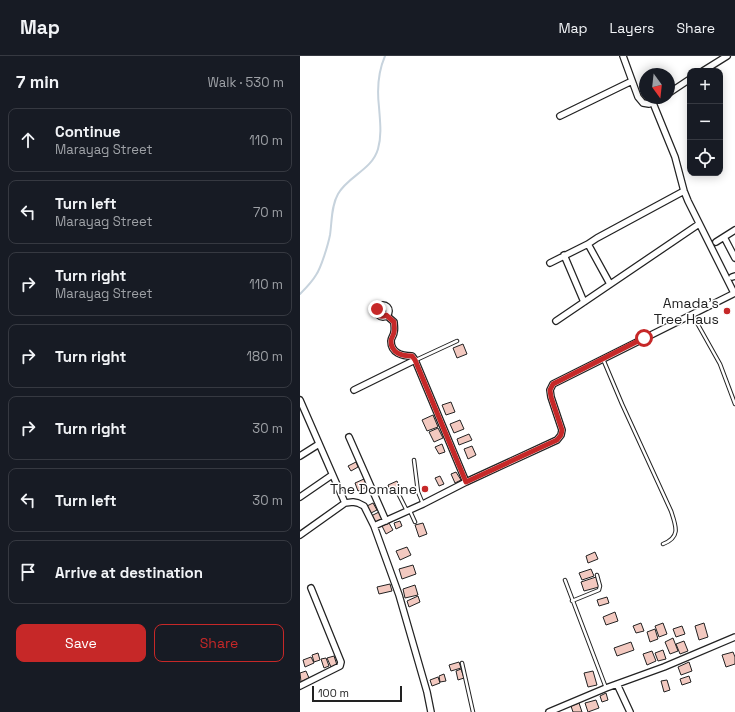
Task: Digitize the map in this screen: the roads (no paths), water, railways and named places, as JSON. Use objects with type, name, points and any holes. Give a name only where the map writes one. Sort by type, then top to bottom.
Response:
[{"type":"street","points":[[623,56],[639,98]]},
{"type":"street","points":[[708,68],[727,56]]},
{"type":"street","points":[[560,116],[632,81]]},
{"type":"street","points":[[675,88],[687,81]]},
{"type":"street","points":[[374,526],[409,511],[466,482],[557,440],[561,435],[562,430],[551,397],[550,390],[553,384],[734,293],[684,191],[675,157],[654,104]]},
{"type":"street","points":[[550,262],[588,244],[684,191]]},
{"type":"street","points":[[556,321],[699,224]]},
{"type":"street","points":[[716,242],[735,230]]},
{"type":"street","points":[[724,237],[735,258]]},
{"type":"street","points":[[588,244],[610,284]]},
{"type":"street","points":[[564,255],[584,302]]},
{"type":"street","points":[[386,315],[394,322],[395,331],[391,341],[394,350],[405,356],[412,356],[415,360],[466,482]]},
{"type":"street","points":[[354,390],[415,360]]},
{"type":"street","points":[[300,400],[302,413],[318,444],[345,504]]},
{"type":"street","points":[[349,438],[386,521]]},
{"type":"street","points":[[300,456],[318,444]]},
{"type":"street","points":[[300,497],[332,475]]},
{"type":"street","points":[[300,535],[345,504],[358,503],[364,506],[374,526],[399,595],[427,692],[431,712]]},
{"type":"street","points":[[300,686],[340,666],[341,664],[311,588]]},
{"type":"street","points":[[549,712],[735,637]]},
{"type":"street","points":[[617,684],[630,712]]},
{"type":"lane","points":[[692,314],[720,364],[735,404]]},
{"type":"lane","points":[[415,360],[457,340]]},
{"type":"lane","points":[[603,359],[676,525],[675,534],[669,541],[663,544]]},
{"type":"lane","points":[[414,460],[418,492],[423,504]]},
{"type":"lane","points":[[398,493],[415,522]]},
{"type":"lane","points":[[572,600],[601,588],[597,575]]},
{"type":"lane","points":[[565,580],[606,688]]},
{"type":"lane","points":[[462,663],[473,712]]},
{"type":"waterway","points":[[300,294],[314,278],[322,262],[330,235],[332,214],[338,194],[348,182],[371,162],[378,149],[380,133],[378,94],[381,68],[385,56]]},
{"type":"place","name":"Amada's Tree Haus","points":[[727,311]]},
{"type":"place","name":"The Domaine","points":[[425,489]]}]
